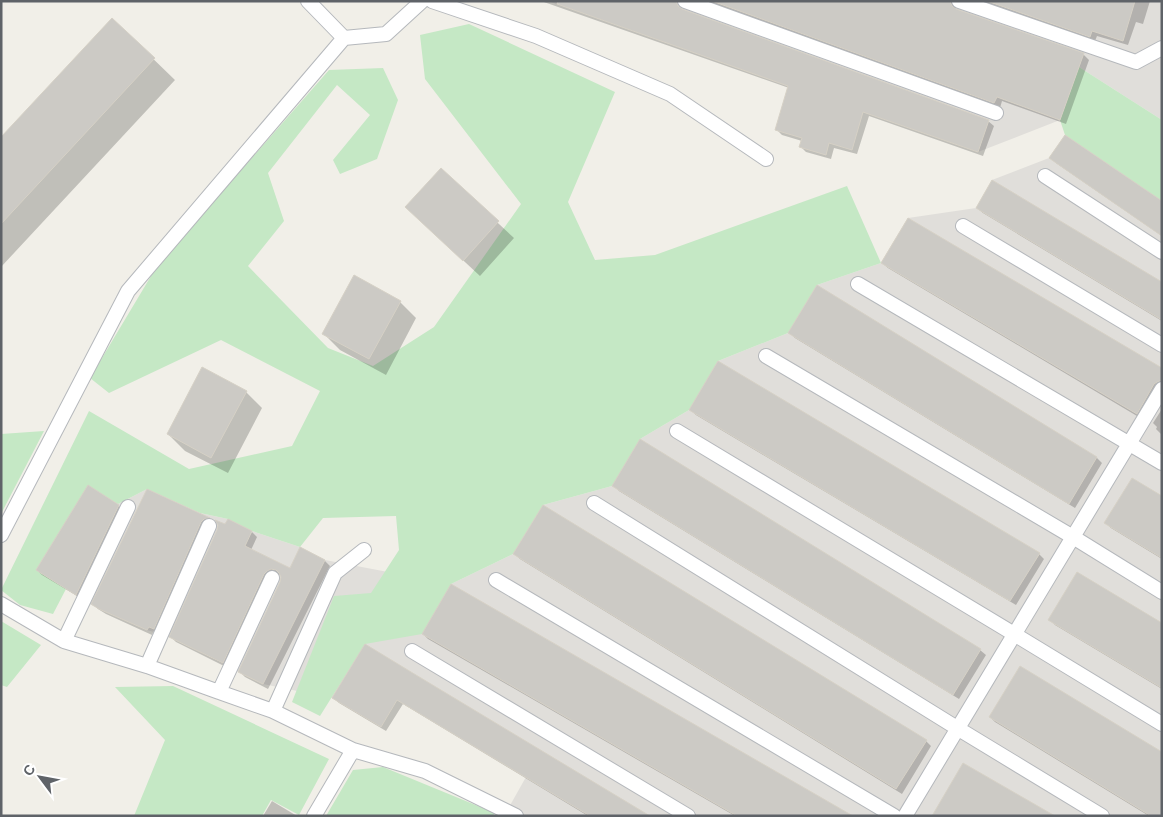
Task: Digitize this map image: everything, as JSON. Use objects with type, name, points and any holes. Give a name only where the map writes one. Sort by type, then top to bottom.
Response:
[{"type":"lane","points":[[308,1],[344,38]]},
{"type":"lane","points":[[1,535],[128,291],[344,38],[386,34],[422,1]]},
{"type":"lane","points":[[432,1],[536,36],[670,94],[766,159]]},
{"type":"lane","points":[[685,1],[996,113]]},
{"type":"lane","points":[[959,1],[1136,62],[1162,48]]},
{"type":"lane","points":[[1045,176],[1162,252]]},
{"type":"lane","points":[[963,226],[1162,345]]},
{"type":"lane","points":[[858,284],[1162,463]]},
{"type":"lane","points":[[766,356],[1073,537],[1162,592]]},
{"type":"lane","points":[[905,816],[1162,389]]},
{"type":"lane","points":[[677,431],[1162,724]]},
{"type":"lane","points":[[594,503],[1102,816]]},
{"type":"lane","points":[[64,641],[128,507]]},
{"type":"lane","points":[[147,666],[209,526]]},
{"type":"lane","points":[[273,711],[335,573],[364,550]]},
{"type":"lane","points":[[219,692],[272,578]]},
{"type":"lane","points":[[496,580],[894,816]]},
{"type":"lane","points":[[1,604],[64,641],[147,666],[273,711],[353,750],[425,771],[516,816]]},
{"type":"lane","points":[[412,651],[688,816]]},
{"type":"lane","points":[[314,816],[353,750]]},
{"type":"shaded area","points":[[548,1],[1162,1],[1162,120],[1079,67],[1060,120],[978,152]]},
{"type":"shaded area","points":[[1065,135],[1162,201],[1162,816],[504,816],[526,777],[397,700],[381,727],[332,698],[263,684],[170,637],[147,630],[93,606],[36,570],[88,485],[118,504],[147,489],[200,513],[228,519],[252,531],[300,547],[325,560],[451,584],[513,554],[543,505],[612,486],[640,439],[689,410],[718,361],[788,333],[817,285],[881,263],[908,218],[976,208],[992,180],[1049,158]]},
{"type":"green space","points":[[469,24],[615,92],[568,202],[595,260],[655,255],[847,186],[881,263],[817,285],[788,333],[718,361],[689,410],[640,439],[612,486],[543,505],[513,554],[451,584],[422,634],[365,644],[320,716],[292,702],[334,596],[371,593],[399,550],[396,516],[323,518],[300,547],[252,531],[228,519],[200,513],[147,489],[118,504],[88,486],[36,570],[66,589],[53,614],[20,605],[1,590],[89,411],[189,469],[292,446],[320,391],[221,340],[109,393],[90,378],[157,266],[329,70],[383,68],[398,100],[377,159],[340,174],[333,160],[370,115],[337,85],[268,173],[284,221],[248,266],[328,348],[373,366],[434,327],[521,204],[425,79],[420,35]]},
{"type":"green space","points":[[1079,67],[1162,120],[1162,201],[1065,135],[1060,120]]},
{"type":"green space","points":[[44,431],[1,514],[1,434]]},
{"type":"green space","points":[[1,621],[41,645],[7,687],[1,685]]},
{"type":"green space","points":[[173,686],[329,759],[299,815],[271,800],[262,816],[134,816],[165,740],[115,687]]},
{"type":"green space","points":[[383,767],[495,813],[493,816],[326,816],[353,770]]},
{"type":"building","points":[[558,1],[676,1],[682,9],[989,120],[978,152],[863,112],[852,150],[829,143],[826,155],[799,147],[802,138],[775,130],[788,86],[557,4]]},
{"type":"building","points":[[712,1],[950,1],[956,9],[1084,53],[1060,120],[997,97],[994,103]]},
{"type":"building","points":[[987,1],[1135,1],[1123,41],[1092,31],[1090,37]]},
{"type":"building","points":[[112,18],[155,58],[1,224],[1,137]]},
{"type":"building","points":[[1065,135],[1162,201],[1162,236],[1049,158]]},
{"type":"building","points":[[441,168],[499,221],[463,261],[405,207]]},
{"type":"building","points":[[992,180],[1162,282],[1162,320],[976,208]]},
{"type":"building","points":[[908,218],[1162,368],[1162,380],[1154,384],[1137,414],[881,263]]},
{"type":"building","points":[[354,275],[401,301],[369,359],[322,334]]},
{"type":"building","points":[[817,285],[1097,457],[1069,504],[788,333]]},
{"type":"building","points":[[718,361],[1040,553],[1010,601],[689,410]]},
{"type":"building","points":[[202,367],[247,391],[211,458],[167,434]]},
{"type":"building","points":[[640,439],[981,649],[953,695],[612,486]]},
{"type":"building","points":[[1132,478],[1162,496],[1162,558],[1104,523]]},
{"type":"building","points":[[88,485],[119,505],[76,595],[36,570]]},
{"type":"building","points":[[147,489],[210,518],[204,519],[201,522],[154,629],[149,627],[147,630],[91,604]]},
{"type":"building","points":[[543,505],[927,740],[896,789],[513,554]]},
{"type":"building","points":[[228,519],[252,531],[245,546],[290,568],[300,547],[325,560],[263,684],[238,672],[280,582],[281,577],[276,570],[271,569],[264,574],[223,663],[169,637],[217,530],[218,525],[215,520],[225,524]]},
{"type":"building","points":[[1077,572],[1162,623],[1162,688],[1048,620]]},
{"type":"building","points":[[451,584],[853,816],[737,816],[422,634]]},
{"type":"building","points":[[365,644],[650,816],[590,816],[397,700],[381,727],[332,698]]},
{"type":"building","points":[[1020,666],[1162,752],[1162,816],[1151,816],[989,717]]},
{"type":"building","points":[[963,763],[1055,816],[932,816]]}]
